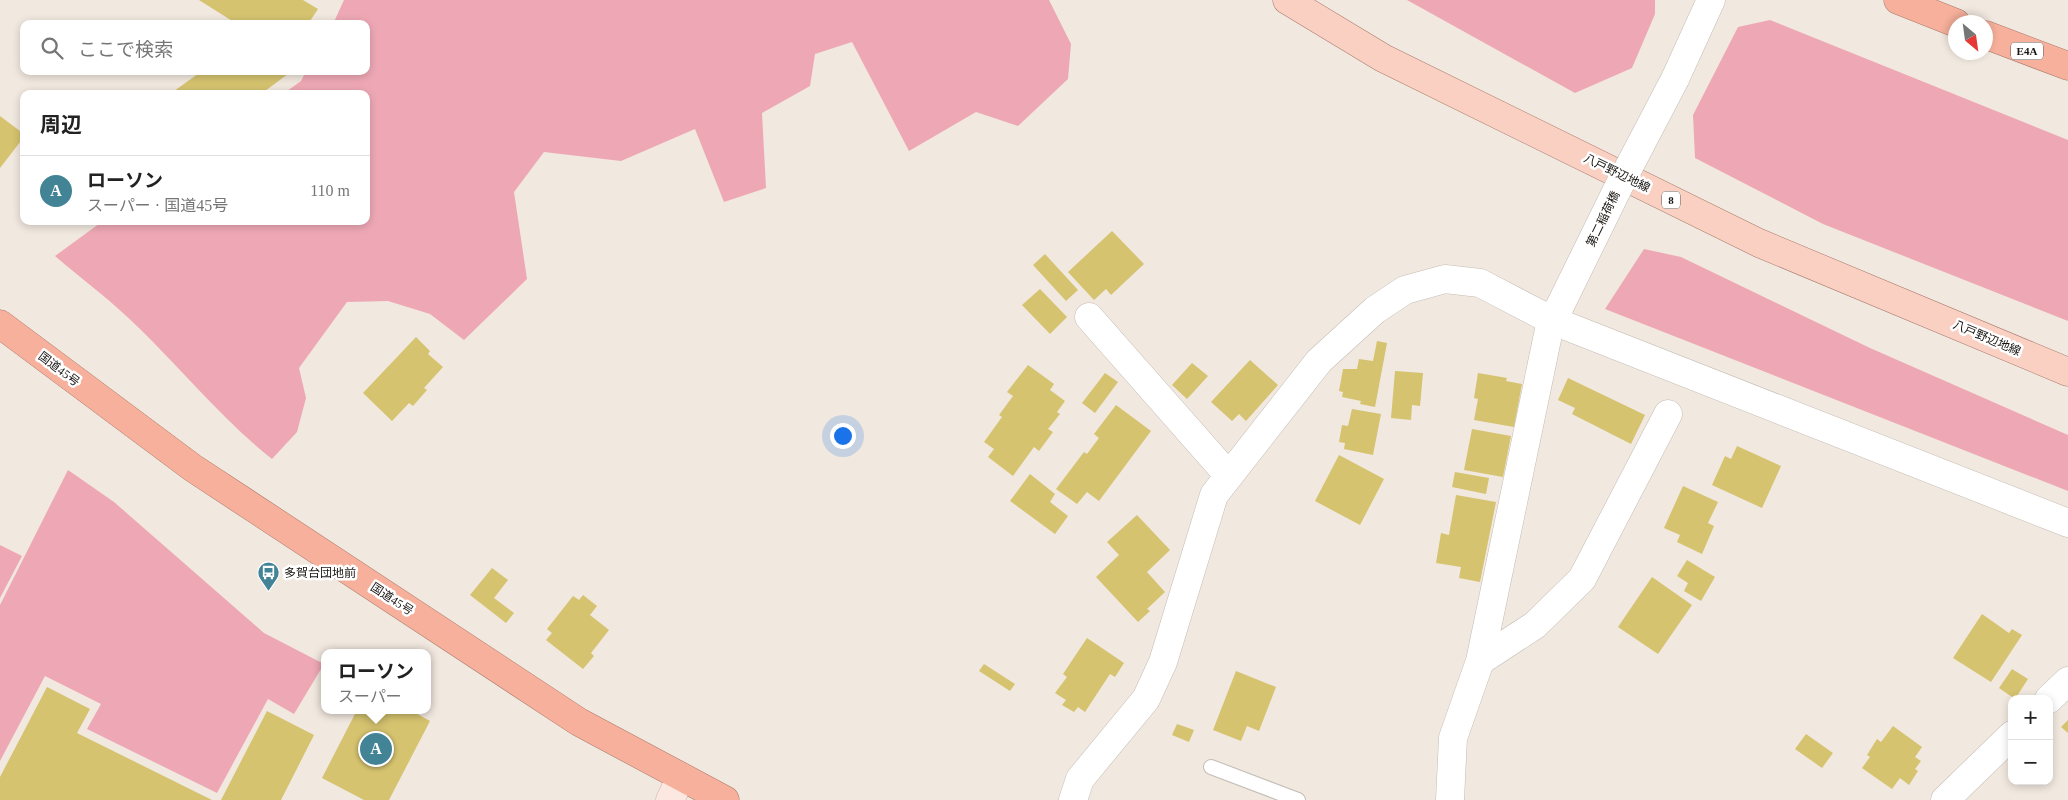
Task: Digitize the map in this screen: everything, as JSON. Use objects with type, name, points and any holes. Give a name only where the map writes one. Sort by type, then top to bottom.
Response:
[{"type":"highway","points":[[1898,0],[1948,20]]},
{"type":"highway","name":"E4A","points":[[1993,38],[2068,66]]},
{"type":"highway","name":"国道45号","points":[[0,324],[193,468],[579,722],[675,789],[725,800]]},
{"type":"main road","name":"八戸野辺地線","points":[[1287,0],[1383,58],[1758,243],[2068,372]]},
{"type":"street","name":"第二稲荷橋","points":[[1450,800],[1453,738],[1480,661],[1556,313],[1680,67],[1710,0]]},
{"type":"street","points":[[1074,800],[1080,779],[1146,699],[1163,662],[1214,495],[1319,361],[1375,310],[1405,290],[1445,279],[1480,284],[1556,313],[2068,523]]},
{"type":"street","points":[[1089,317],[1230,476]]},
{"type":"street","points":[[1480,661],[1535,625],[1582,579],[1668,414]]},
{"type":"street","points":[[2053,695],[2068,681]]},
{"type":"street","points":[[1945,800],[2008,739]]},
{"type":"lane","points":[[1211,767],[1298,800]]},
{"type":"shaded area","points":[[344,0],[1049,0],[1071,44],[1068,79],[1018,126],[976,112],[909,151],[852,42],[815,54],[810,86],[762,113],[766,188],[724,202],[695,129],[621,161],[544,152],[514,192],[527,279],[464,340],[430,314],[388,301],[347,302],[299,368],[306,398],[297,432],[272,459],[237,429],[129,318],[55,256],[98,225],[370,225],[370,90],[289,90],[301,81],[304,75],[370,75],[370,20],[335,20]]},
{"type":"shaded area","points":[[1407,0],[1655,0],[1655,14],[1632,68],[1575,93]]},
{"type":"shaded area","points":[[1770,20],[2068,140],[2068,321],[1823,224],[1695,158],[1693,115],[1738,27]]},
{"type":"shaded area","points":[[1644,249],[1681,257],[1870,348],[2068,435],[2068,491],[1605,309]]},
{"type":"shaded area","points":[[68,470],[114,502],[264,633],[321,662],[321,669],[294,714],[268,699],[217,793],[87,729],[101,704],[45,676],[0,761],[0,605]]},
{"type":"shaded area","points":[[0,545],[22,556],[0,598]]},
{"type":"building","points":[[199,0],[303,0],[318,9],[311,20],[231,20]]},
{"type":"building","points":[[196,75],[287,75],[266,90],[176,90]]},
{"type":"building","points":[[0,116],[20,131],[20,142],[0,168]]},
{"type":"building","points":[[1112,231],[1144,264],[1111,295],[1106,289],[1094,300],[1068,272]]},
{"type":"building","points":[[1045,254],[1078,290],[1066,301],[1033,265]]},
{"type":"building","points":[[1040,289],[1067,317],[1050,334],[1022,305]]},
{"type":"building","points":[[416,337],[430,351],[428,354],[443,367],[424,388],[427,390],[413,406],[409,403],[392,421],[363,393]]},
{"type":"building","points":[[1377,341],[1387,343],[1375,407],[1360,404],[1361,401],[1342,397],[1343,392],[1339,391],[1343,369],[1357,369],[1359,359],[1373,361]]},
{"type":"building","points":[[1250,360],[1278,385],[1246,421],[1239,414],[1232,421],[1211,402]]},
{"type":"building","points":[[1192,363],[1208,376],[1187,399],[1172,385]]},
{"type":"building","points":[[1028,365],[1054,384],[1050,390],[1065,401],[1057,412],[1060,414],[1048,429],[1053,432],[1039,451],[1034,447],[1013,476],[988,457],[994,449],[984,442],[1002,417],[999,415],[1013,396],[1007,392]]},
{"type":"building","points":[[1395,371],[1423,373],[1420,406],[1412,405],[1411,420],[1391,418]]},
{"type":"building","points":[[1105,373],[1118,382],[1095,413],[1082,403]]},
{"type":"building","points":[[1478,373],[1507,378],[1506,381],[1522,384],[1514,427],[1474,420],[1478,399],[1474,398]]},
{"type":"building","points":[[1568,378],[1645,415],[1631,444],[1572,414],[1575,408],[1558,400]]},
{"type":"building","points":[[1116,405],[1151,431],[1099,501],[1087,492],[1077,504],[1056,489],[1084,452],[1087,454],[1099,438],[1094,434]]},
{"type":"building","points":[[1352,409],[1381,414],[1373,455],[1344,449],[1345,443],[1339,442],[1342,425],[1348,426]]},
{"type":"building","points":[[1472,429],[1511,436],[1503,477],[1464,470]]},
{"type":"building","points":[[1737,446],[1781,466],[1762,508],[1712,485],[1725,456],[1731,459]]},
{"type":"building","points":[[1339,455],[1384,479],[1360,525],[1315,501]]},
{"type":"building","points":[[1455,472],[1489,478],[1486,494],[1452,487]]},
{"type":"building","points":[[1030,474],[1055,494],[1050,502],[1068,516],[1055,534],[1010,501]]},
{"type":"building","points":[[1683,486],[1718,502],[1708,523],[1714,526],[1702,554],[1677,542],[1680,535],[1664,528]]},
{"type":"building","points":[[1456,495],[1496,502],[1480,582],[1459,578],[1461,567],[1436,563],[1441,533],[1449,535]]},
{"type":"building","points":[[1137,515],[1170,550],[1147,572],[1165,592],[1147,609],[1150,611],[1138,622],[1096,577],[1119,555],[1107,542]]},
{"type":"building","points":[[1687,560],[1715,577],[1701,601],[1684,591],[1688,583],[1677,576]]},
{"type":"building","points":[[492,568],[508,580],[494,598],[514,613],[506,623],[470,595]]},
{"type":"building","points":[[1652,577],[1692,605],[1658,654],[1618,627]]},
{"type":"building","points":[[583,595],[597,606],[590,615],[609,630],[591,653],[594,656],[583,669],[546,640],[552,633],[547,629],[573,596],[579,600]]},
{"type":"building","points":[[1982,614],[2009,633],[2012,629],[2022,635],[1991,682],[1953,658]]},
{"type":"building","points":[[1087,638],[1124,663],[1115,677],[1110,674],[1085,712],[1078,707],[1074,712],[1062,705],[1066,700],[1055,693],[1067,677],[1063,674]]},
{"type":"building","points":[[984,664],[1015,684],[1010,691],[979,671]]},
{"type":"building","points":[[2012,669],[2028,679],[2018,695],[2009,695],[1999,688]]},
{"type":"building","points":[[1236,671],[1276,687],[1259,731],[1247,726],[1241,741],[1213,730]]},
{"type":"building","points":[[47,687],[90,709],[77,733],[212,800],[0,800],[0,777]]},
{"type":"building","points":[[267,711],[314,735],[281,800],[221,800]]},
{"type":"building","points":[[355,714],[417,714],[430,721],[389,800],[364,800],[322,778]]},
{"type":"building","points":[[2068,720],[2068,733],[2061,727]]},
{"type":"building","points":[[1177,724],[1194,730],[1189,742],[1172,735]]},
{"type":"building","points":[[1893,726],[1922,747],[1915,757],[1921,761],[1915,769],[1918,771],[1909,785],[1900,778],[1892,789],[1862,768],[1870,757],[1867,755],[1877,739],[1881,742]]},
{"type":"building","points":[[1806,734],[1833,753],[1822,768],[1795,749]]},
{"type":"place","name":"多賀台団地前","points":[[268,592]]},
{"type":"place","name":"ローソン","points":[[376,749]]}]
